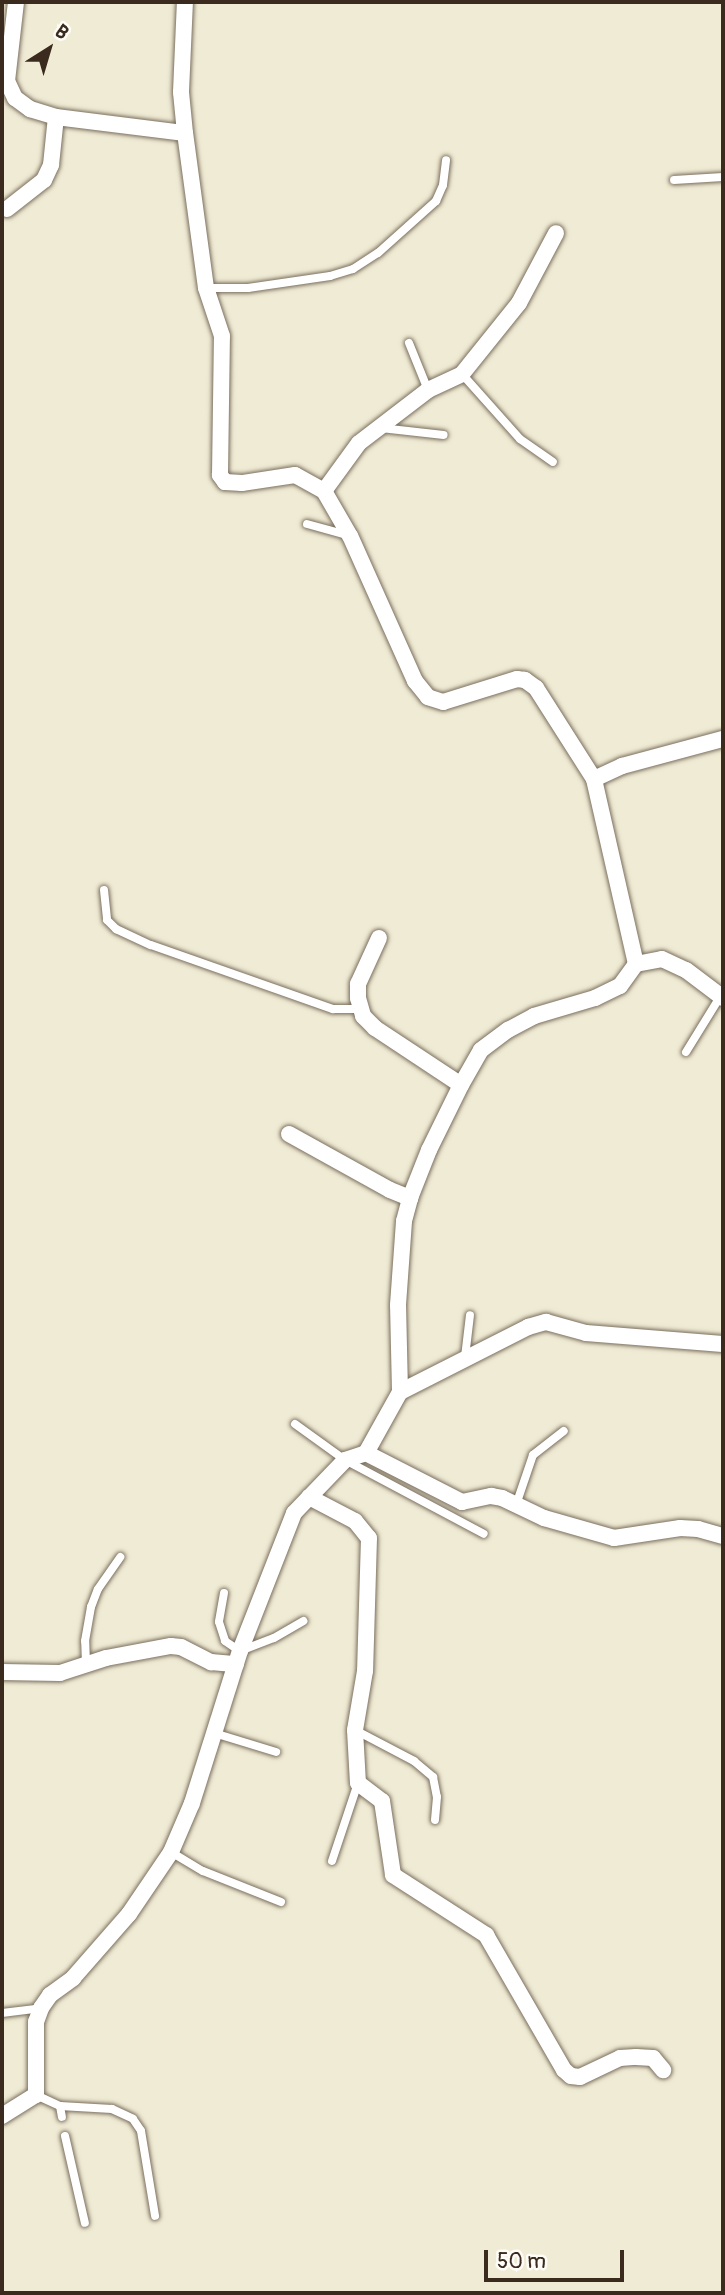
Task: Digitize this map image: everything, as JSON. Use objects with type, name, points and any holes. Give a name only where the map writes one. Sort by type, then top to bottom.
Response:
[{"type":"street","points":[[16,2],[7,81],[10,92],[30,109],[56,117],[185,133]]},
{"type":"street","points":[[185,2],[181,92],[185,133],[206,288],[222,336],[222,479],[242,483],[295,475],[324,491],[350,536],[415,681],[428,697],[443,702],[503,681],[525,680],[536,688],[593,779],[636,964]]},
{"type":"street","points":[[6,209],[44,180],[51,164],[56,117]]},
{"type":"street","points":[[324,491],[359,443],[428,390],[462,374],[519,303],[556,233]]},
{"type":"street","points":[[593,779],[622,766],[723,739]]},
{"type":"street","points":[[379,938],[358,984],[361,1009],[375,1028],[461,1085]]},
{"type":"street","points":[[2,2116],[36,2095],[36,2022],[41,2008],[50,1996],[73,1978],[129,1914],[171,1852],[192,1803],[238,1657],[294,1513],[345,1460],[366,1453],[400,1392],[398,1305],[404,1220],[410,1198],[461,1085],[481,1050],[508,1030],[534,1016],[595,998],[620,986],[636,964],[662,959],[686,970],[722,998]]},
{"type":"street","points":[[289,1134],[390,1190],[410,1198]]},
{"type":"street","points":[[400,1392],[546,1322],[586,1333],[723,1344]]},
{"type":"street","points":[[366,1453],[462,1502],[491,1496],[544,1518],[614,1538],[680,1528],[698,1529],[723,1536]]},
{"type":"street","points":[[309,1497],[355,1521],[369,1538],[365,1671],[355,1730],[358,1783],[382,1801],[393,1875],[486,1935],[564,2070],[571,2076],[580,2077],[620,2058],[653,2058],[663,2070]]},
{"type":"street","points":[[2,1672],[41,1675],[86,1666],[149,1647],[181,1647],[211,1662],[238,1657]]},
{"type":"lane","points":[[206,288],[248,288],[330,276],[353,268],[379,253],[436,201],[443,185],[446,160]]},
{"type":"lane","points":[[674,180],[723,177]]},
{"type":"lane","points":[[409,343],[428,390]]},
{"type":"lane","points":[[462,374],[520,439],[553,462]]},
{"type":"lane","points":[[378,428],[444,435]]},
{"type":"lane","points":[[307,524],[350,536]]},
{"type":"lane","points":[[104,890],[107,920],[116,929],[151,945],[333,1009],[361,1009]]},
{"type":"lane","points":[[686,1052],[722,998]]},
{"type":"lane","points":[[465,1359],[470,1315]]},
{"type":"lane","points":[[295,1424],[345,1460],[484,1534]]},
{"type":"lane","points":[[516,1505],[533,1455],[564,1431]]},
{"type":"lane","points":[[86,1666],[85,1641],[91,1607],[98,1589],[120,1557]]},
{"type":"lane","points":[[224,1593],[219,1622],[225,1641],[238,1657],[303,1621]]},
{"type":"lane","points":[[355,1730],[414,1761],[433,1777],[438,1797],[435,1819]]},
{"type":"lane","points":[[214,1732],[276,1752]]},
{"type":"lane","points":[[332,1861],[358,1783]]},
{"type":"lane","points":[[171,1852],[203,1871],[281,1902]]},
{"type":"lane","points":[[2,2013],[41,2008]]},
{"type":"lane","points":[[36,2095],[60,2106],[112,2109],[133,2119],[141,2131],[155,2216]]},
{"type":"lane","points":[[60,2106],[62,2117]]},
{"type":"lane","points":[[65,2136],[85,2223]]}]
